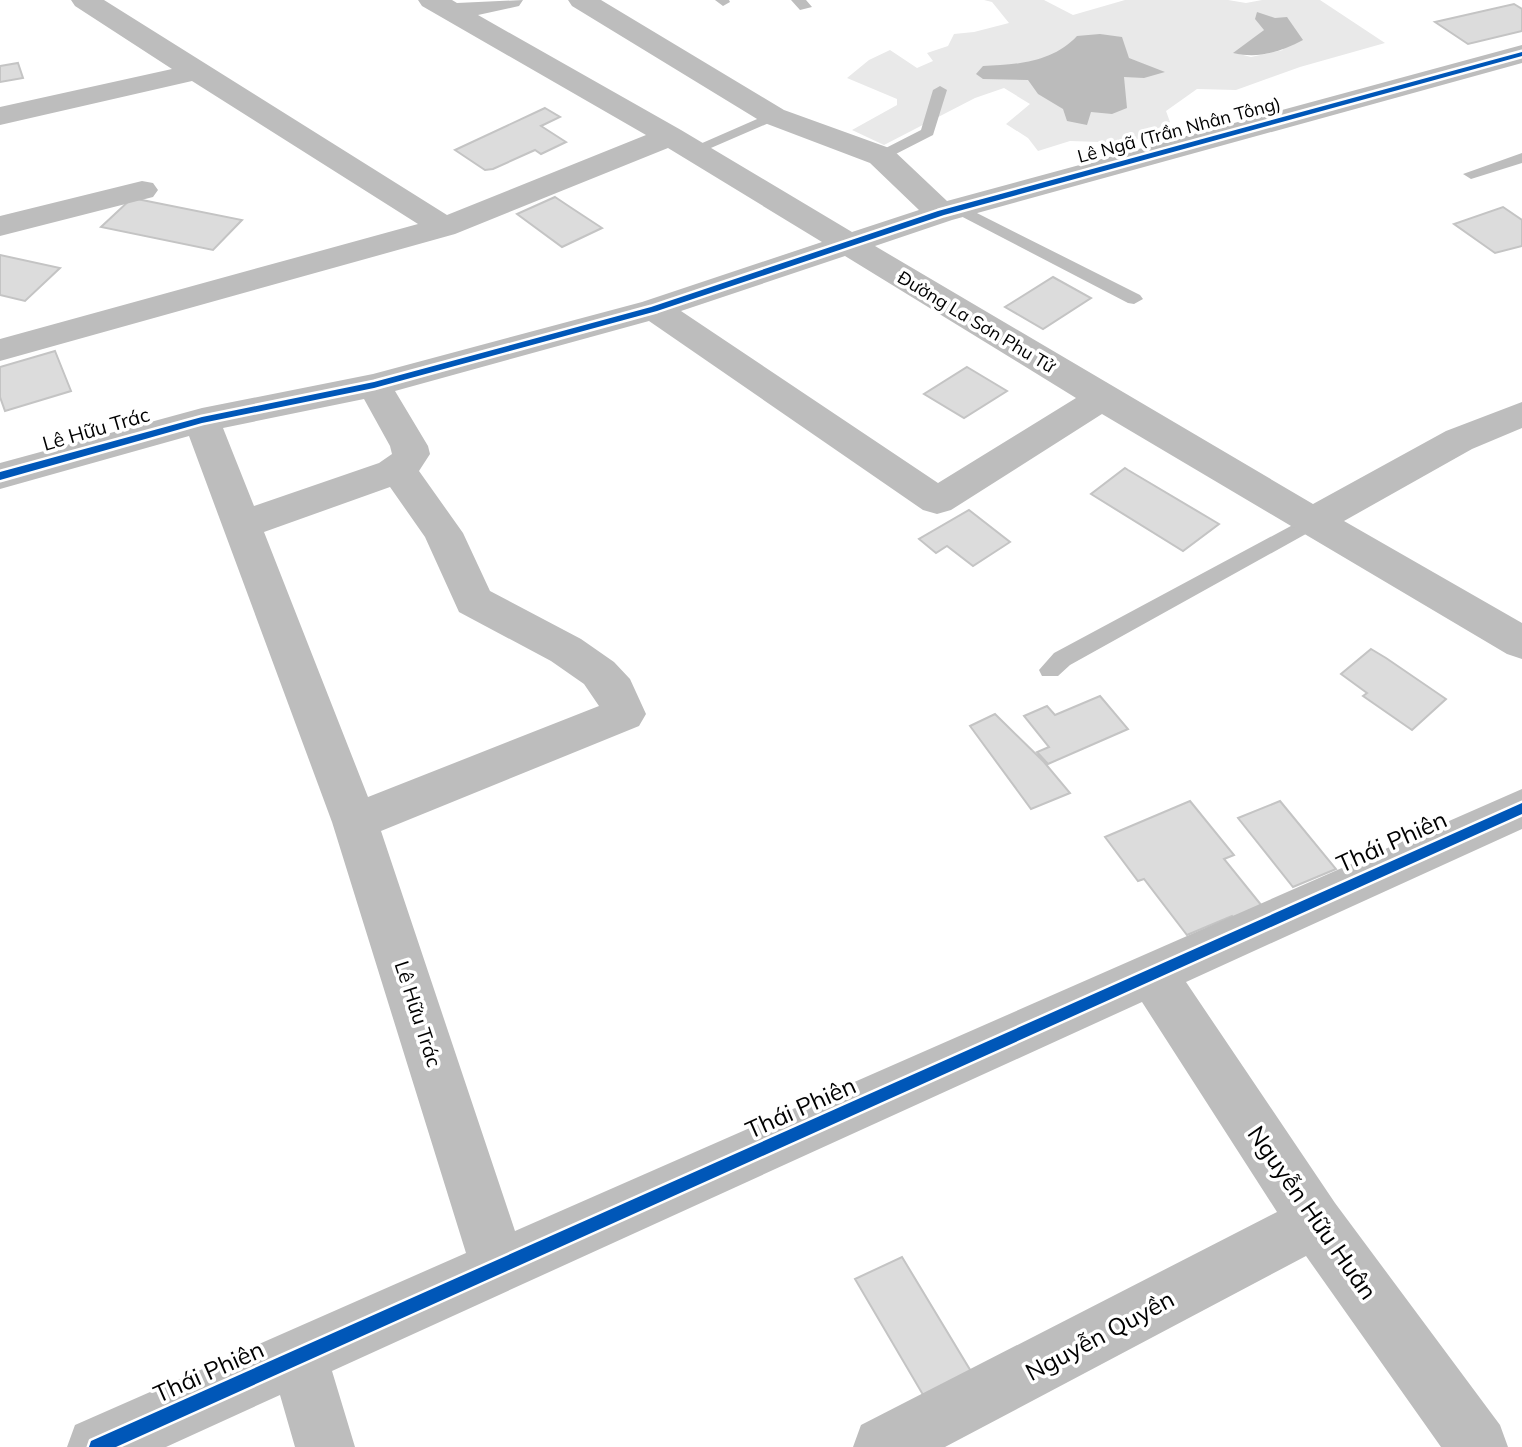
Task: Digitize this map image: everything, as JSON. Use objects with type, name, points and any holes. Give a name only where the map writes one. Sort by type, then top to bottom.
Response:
[{"type":"street","points":[[85,0],[444,227]]},
{"type":"street","points":[[442,6],[509,0]]},
{"type":"street","points":[[582,0],[773,116],[881,156],[950,211]]},
{"type":"street","name":"Đường La Sơn Phu Tử","points":[[442,6],[681,144],[1102,398],[1522,643]]},
{"type":"street","name":"Lê Ngã (Trần Nhân Tông)","points":[[202,420],[374,385],[654,309],[950,211],[1522,54]]},
{"type":"street","points":[[0,116],[195,72]]},
{"type":"street","points":[[0,350],[444,227],[681,144]]},
{"type":"street","points":[[0,226],[142,190]]},
{"type":"street","points":[[654,309],[937,501],[1102,398]]},
{"type":"street","points":[[243,525],[397,468],[410,456],[409,446],[374,385]]},
{"type":"street","points":[[1315,520],[1459,440],[1522,414]]},
{"type":"street","name":"Lê Hữu Trác","points":[[0,476],[202,420],[355,822],[499,1267]]},
{"type":"street","points":[[355,822],[624,714],[615,691],[599,673],[566,650],[474,601],[443,533],[397,468]]},
{"type":"street","name":"Thái Phiên","points":[[97,1447],[1522,809]]},
{"type":"street","name":"Nguyễn Hữu Huân","points":[[1152,974],[1315,1222],[1478,1447]]},
{"type":"street","name":"Nguyễn Quyền","points":[[883,1447],[948,1433],[1315,1222]]},
{"type":"street","points":[[298,1357],[325,1447]]},
{"type":"lane","points":[[881,156],[928,132],[940,90]]},
{"type":"lane","points":[[681,144],[773,116]]},
{"type":"lane","points":[[1471,174],[1522,158]]},
{"type":"lane","points":[[950,211],[1134,299]]},
{"type":"lane","points":[[1050,670],[1062,659],[1315,520]]},
{"type":"shaded area","points":[[984,0],[1044,0],[1073,15],[1125,0],[1228,0],[1246,3],[1320,0],[1385,43],[1300,67],[1236,90],[1197,89],[1166,111],[1170,122],[1130,143],[1070,141],[1038,151],[1028,138],[1006,124],[1030,104],[1004,88],[975,98],[884,145],[852,130],[897,105],[897,99],[847,78],[869,60],[890,50],[917,68],[933,61],[927,53],[948,46],[954,34],[1009,23],[992,2]],"holes":[[[1264,30],[1283,50],[1251,57],[1235,53]]]},
{"type":"shaded area","points":[[1257,12],[1275,18],[1287,17],[1303,40],[1269,53],[1233,53],[1264,30],[1255,19]]},
{"type":"shaded area","points":[[1100,34],[1122,37],[1129,58],[1165,72],[1144,78],[1124,77],[1127,108],[1112,114],[1091,112],[1087,125],[1067,121],[1063,109],[1038,94],[1028,80],[983,79],[976,74],[983,66],[1008,65],[1045,57],[1057,52],[1077,36]]},
{"type":"building","points":[[1514,4],[1522,9],[1522,31],[1468,44],[1435,22]]},
{"type":"building","points":[[18,63],[23,78],[0,82],[0,66]]},
{"type":"building","points":[[545,108],[560,117],[541,126],[566,142],[541,154],[535,150],[485,170],[455,150]]},
{"type":"building","points":[[555,197],[602,228],[562,247],[517,214]]},
{"type":"building","points":[[132,198],[242,220],[213,250],[101,227]]},
{"type":"building","points":[[1503,207],[1522,220],[1522,246],[1495,253],[1454,224]]},
{"type":"building","points":[[0,255],[60,268],[25,301],[0,295]]},
{"type":"building","points":[[1053,277],[1091,298],[1043,329],[1005,307]]},
{"type":"building","points":[[55,351],[71,391],[5,411],[0,397],[0,367]]},
{"type":"building","points":[[967,367],[1007,391],[964,418],[924,394]]},
{"type":"building","points":[[1125,468],[1219,524],[1183,551],[1091,494]]},
{"type":"building","points":[[969,510],[1010,542],[973,566],[947,546],[936,553],[919,539]]},
{"type":"building","points":[[1371,649],[1446,699],[1412,730],[1363,696],[1367,693],[1341,674]]},
{"type":"building","points":[[1100,696],[1128,729],[1048,764],[1037,752],[1049,747],[1024,716],[1047,706],[1055,715]]},
{"type":"building","points":[[995,714],[1044,762],[1070,793],[1031,809],[970,726]]},
{"type":"building","points":[[1190,801],[1234,855],[1224,859],[1266,911],[1238,924],[1232,916],[1187,935],[1144,879],[1138,881],[1105,837]]},
{"type":"building","points":[[1280,801],[1336,869],[1293,887],[1238,818]]},
{"type":"building","points":[[902,1257],[975,1378],[929,1405],[855,1279]]},
{"type":"cycle path","points":[[0,476],[202,420],[374,385],[654,309],[941,213],[1522,54]]},
{"type":"cycle path","points":[[97,1447],[1522,808]]}]
